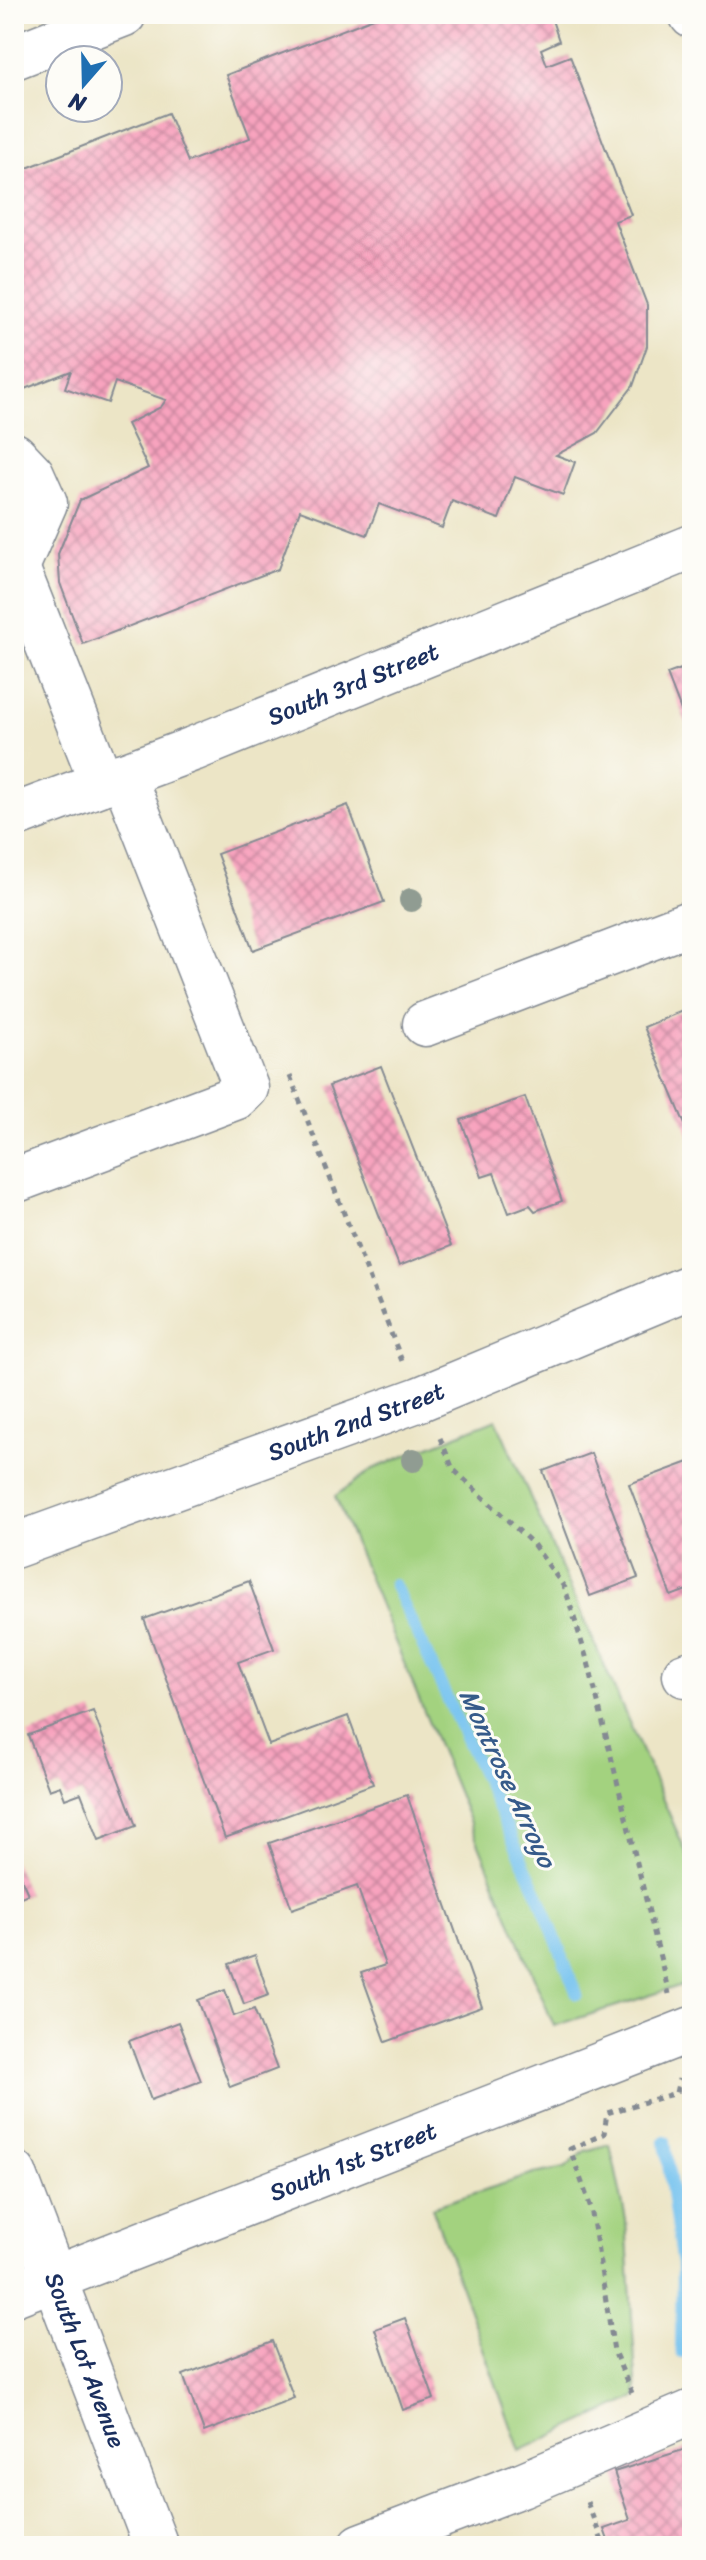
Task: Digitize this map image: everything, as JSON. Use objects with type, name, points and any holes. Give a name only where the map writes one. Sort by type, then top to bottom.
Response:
[{"type":"street","points":[[14,57],[124,14]]},
{"type":"street","points":[[14,455],[32,474],[45,503],[16,564],[113,779],[246,1088],[237,1097],[14,1181]]},
{"type":"street","name":"South 3rd Street","points":[[14,816],[692,547]]},
{"type":"street","points":[[425,1024],[692,922]]},
{"type":"street","name":"South 2nd Street","points":[[14,1546],[420,1399],[692,1286]]},
{"type":"street","name":"South 1st Street","points":[[14,2294],[681,2014]]},
{"type":"street","name":"South Lot Avenue","points":[[14,2173],[156,2546]]},
{"type":"street","points":[[361,2546],[521,2485],[692,2412]]},
{"type":"path","points":[[443,1444],[453,1469],[533,1544],[565,1588],[589,1666],[681,2014]]},
{"type":"path","points":[[635,2400],[614,2351],[591,2208],[570,2149],[604,2134],[607,2113],[676,2093],[679,2083]]},
{"type":"path","points":[[582,2489],[604,2546]]},
{"type":"green space","points":[[496,1419],[692,1866],[692,1982],[554,2026],[335,1496],[373,1469]]},
{"type":"green space","points":[[610,2144],[626,2220],[637,2397],[520,2451],[432,2207],[534,2174],[565,2168],[585,2151]]},
{"type":"building","points":[[384,14],[550,14],[559,41],[541,49],[547,65],[570,56],[631,215],[615,221],[647,305],[647,346],[633,386],[597,433],[556,455],[575,462],[563,495],[515,477],[499,519],[452,501],[442,528],[379,504],[367,535],[300,510],[278,569],[83,644],[60,583],[58,554],[80,500],[148,468],[127,424],[161,407],[166,400],[115,382],[108,403],[65,388],[71,371],[14,393],[14,173],[168,113],[188,162],[250,138],[226,75]]},
{"type":"building","points":[[692,665],[692,739],[667,674]]},
{"type":"building","points":[[348,805],[384,902],[253,950],[217,854]]},
{"type":"building","points":[[692,1007],[692,1141],[644,1027]]},
{"type":"building","points":[[381,1066],[451,1246],[399,1266],[329,1086]]},
{"type":"building","points":[[525,1097],[562,1201],[535,1211],[530,1205],[509,1213],[494,1173],[482,1177],[461,1120]]},
{"type":"building","points":[[591,1453],[638,1578],[590,1596],[543,1471]]},
{"type":"building","points":[[689,1462],[692,1588],[671,1596],[629,1484]]},
{"type":"building","points":[[249,1581],[274,1649],[238,1662],[269,1745],[348,1716],[373,1784],[225,1838],[144,1619]]},
{"type":"building","points":[[93,1711],[136,1826],[99,1840],[81,1793],[65,1799],[60,1786],[49,1790],[28,1735]]},
{"type":"building","points":[[407,1795],[482,2007],[386,2042],[361,1973],[385,1965],[357,1886],[292,1909],[269,1843]]},
{"type":"building","points":[[14,1862],[28,1894],[14,1900]]},
{"type":"building","points":[[255,1955],[269,1995],[244,2004],[229,1964]]},
{"type":"building","points":[[225,1990],[234,2016],[254,2009],[277,2069],[230,2087],[198,2000]]},
{"type":"building","points":[[178,2022],[201,2081],[151,2100],[129,2041]]},
{"type":"building","points":[[405,2318],[434,2399],[403,2410],[375,2329]]},
{"type":"building","points":[[272,2341],[294,2398],[204,2432],[183,2375]]},
{"type":"building","points":[[692,2447],[692,2546],[610,2546],[604,2529],[630,2520],[614,2472]]},
{"type":"waterway","name":"Montrose Arroyo","points":[[394,1584],[539,1896],[577,1994]]},
{"type":"waterway","name":"Montrose Arroyo","points":[[665,2141],[682,2266],[681,2353]]}]
